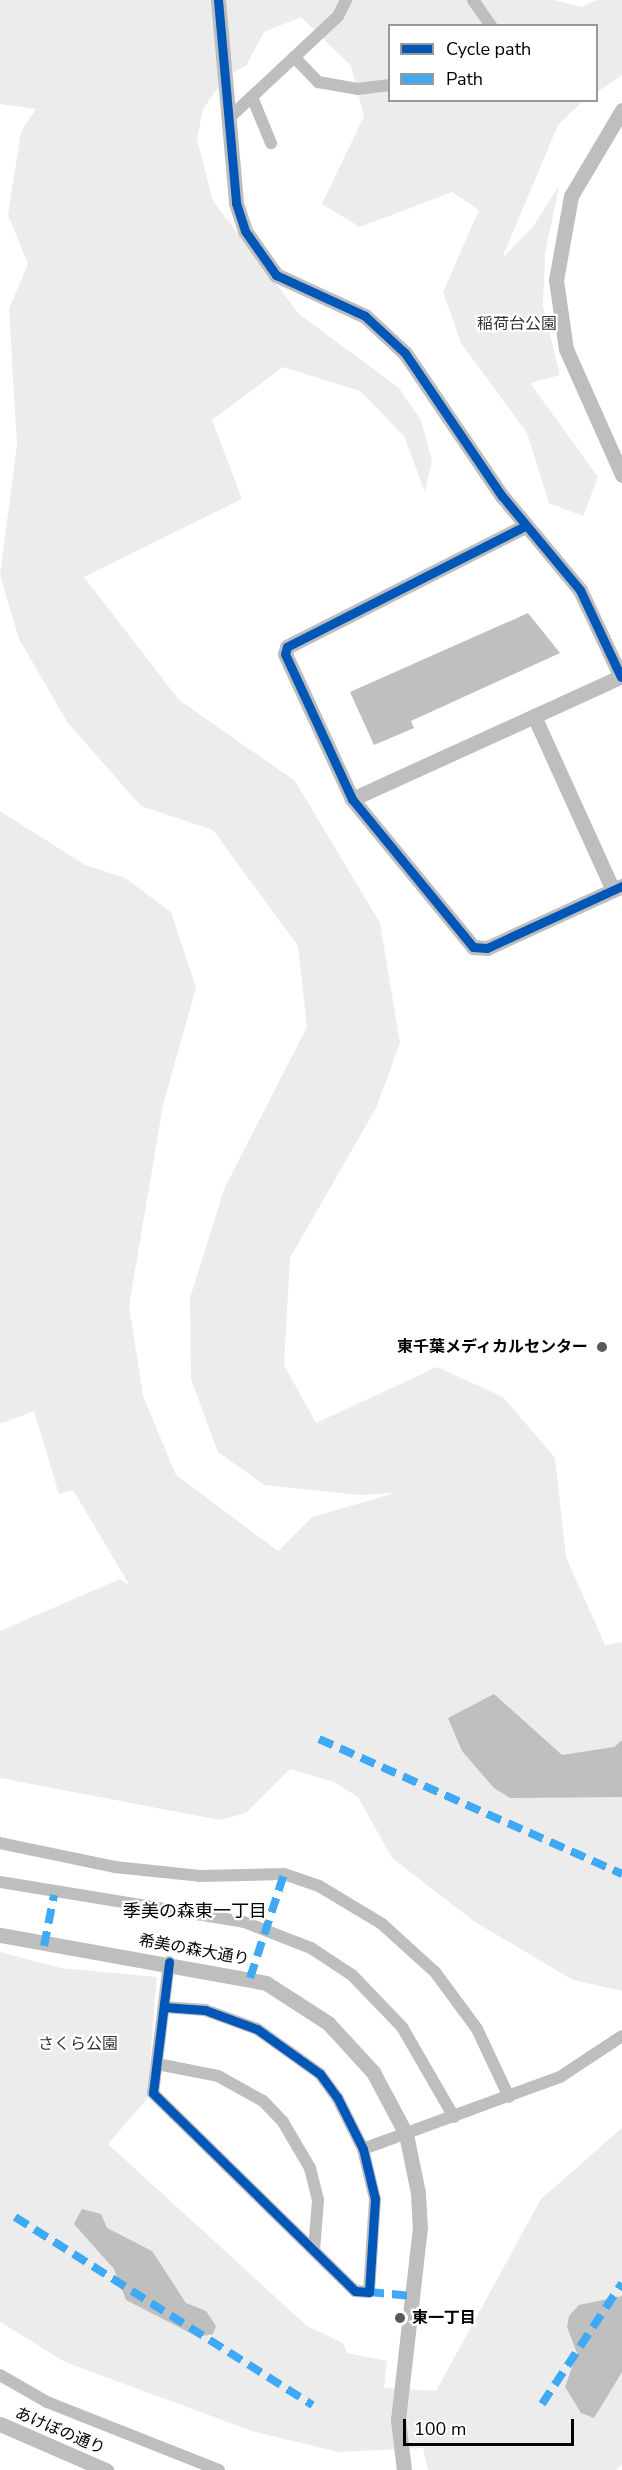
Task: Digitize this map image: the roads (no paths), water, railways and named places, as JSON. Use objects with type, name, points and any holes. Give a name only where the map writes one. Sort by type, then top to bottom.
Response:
[{"type":"street","points":[[218,0],[228,119],[244,231],[276,275],[340,301],[385,332],[525,526],[580,590],[621,676],[352,799]]},
{"type":"street","points":[[228,119],[338,16],[346,0]]},
{"type":"street","points":[[473,0],[489,24]]},
{"type":"street","points":[[294,57],[318,82],[357,89],[388,85]]},
{"type":"street","points":[[252,97],[271,143]]},
{"type":"street","points":[[622,110],[571,196],[556,280],[566,349],[622,475]]},
{"type":"street","points":[[525,526],[287,647],[285,654],[352,799],[478,950],[617,888],[534,716]]},
{"type":"street","points":[[0,1843],[115,1867],[200,1876],[284,1874],[319,1886],[382,1924],[435,1972],[477,2029],[509,2097]]},
{"type":"street","points":[[0,1882],[244,1922],[311,1948],[352,1975],[402,2027],[454,2117]]},
{"type":"street","name":"希美の森大通り","points":[[0,1935],[66,1950],[169,1962],[250,1978],[295,1998],[353,2047],[391,2101],[406,2134],[415,2169],[420,2227],[398,2420],[404,2470]]},
{"type":"street","points":[[164,2007],[232,2019],[283,2044],[320,2074],[351,2120],[363,2149],[377,2224],[369,2292],[355,2291],[153,2093],[169,1962]]},
{"type":"street","points":[[363,2149],[560,2077],[622,2036]]},
{"type":"street","points":[[157,2064],[226,2080],[263,2101],[284,2122],[313,2179],[318,2200],[314,2251]]},
{"type":"street","points":[[0,2375],[47,2402],[219,2470]]},
{"type":"street","name":"あけぼの通り","points":[[0,2424],[106,2470]]},
{"type":"place","name":"東千葉メディカルセンター","points":[[602,1347]]},
{"type":"place","name":"東一丁目","points":[[400,2318]]},
{"type":"district","name":"季美の森東一丁目","points":[[195,1911]]},
{"type":"park label","name":"稲荷台公園","points":[[517,324]]},
{"type":"park label","name":"さくら公園","points":[[78,2044]]}]
